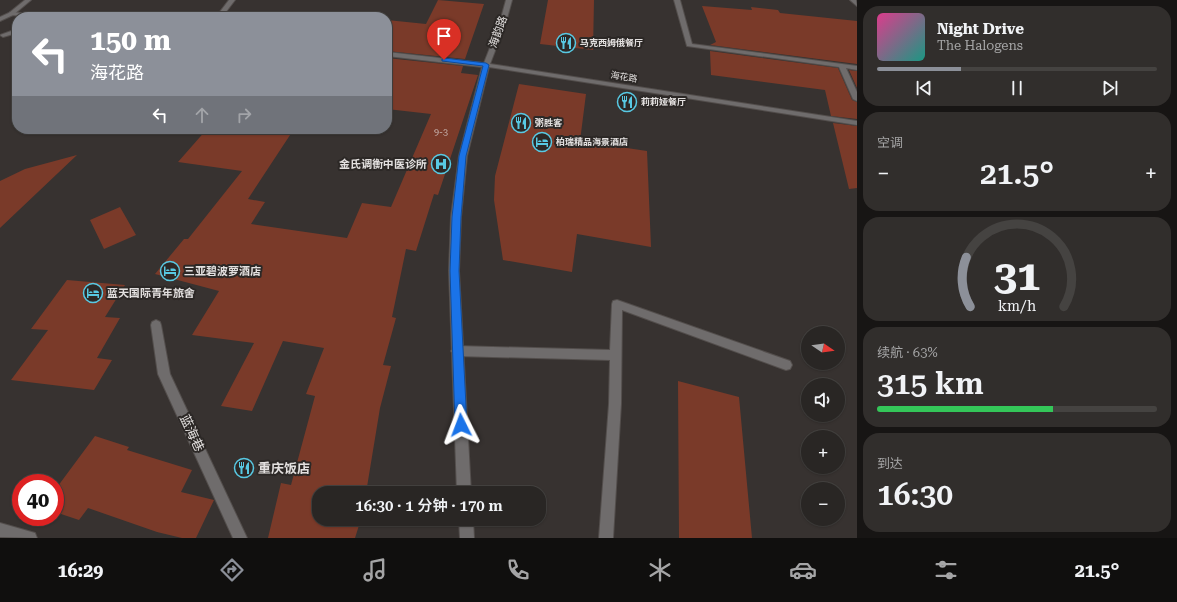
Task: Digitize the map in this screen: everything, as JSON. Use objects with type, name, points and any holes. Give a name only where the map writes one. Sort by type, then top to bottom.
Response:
[{"type":"street","points":[[13,12],[28,0]]},
{"type":"street","points":[[223,12],[232,0]]},
{"type":"street","name":"海韵路","points":[[464,486],[454,271],[456,217],[463,156],[486,65],[503,22],[509,0]]},
{"type":"street","points":[[677,0],[689,45],[857,68]]},
{"type":"street","points":[[853,0],[857,4]]},
{"type":"street","points":[[0,19],[11,14]]},
{"type":"street","points":[[1,35],[12,32]]},
{"type":"street","name":"海花路","points":[[392,55],[486,65],[857,123]]},
{"type":"street","points":[[842,67],[857,99]]},
{"type":"street","points":[[606,538],[615,404],[617,304],[786,365]]},
{"type":"street","name":"蓝海巷","points":[[156,325],[164,374],[240,538]]},
{"type":"street","points":[[457,351],[616,355]]},
{"type":"street","points":[[466,526],[467,538]]},
{"type":"street","points":[[0,530],[30,538]]},
{"type":"building","points":[[438,0],[484,4],[465,59],[392,52],[392,21],[426,24]]},
{"type":"building","points":[[548,0],[594,0],[593,50],[540,44]]},
{"type":"building","points":[[702,6],[752,10],[751,7],[778,10],[780,13],[857,21],[857,64],[710,45],[716,42]]},
{"type":"building","points":[[710,51],[838,68],[852,100],[857,102],[857,119],[831,116],[825,90],[711,75]]},
{"type":"building","points":[[392,59],[463,66],[461,73],[478,75],[438,195],[434,194],[416,251],[406,249],[392,317],[396,318],[383,365],[391,366],[380,408],[367,486],[312,486],[312,526],[359,526],[355,538],[268,538],[281,483],[291,485],[315,396],[306,394],[324,348],[283,341],[252,411],[221,406],[254,343],[192,335],[219,291],[155,274],[184,239],[188,239],[242,171],[178,162],[203,134],[291,134],[248,199],[265,202],[251,224],[347,238],[362,203],[391,207],[431,114],[392,110]]},
{"type":"building","points":[[849,70],[857,71],[857,88]]},
{"type":"building","points":[[519,84],[586,94],[580,141],[647,151],[651,247],[577,234],[572,272],[503,260],[494,200],[495,176]]},
{"type":"building","points":[[833,123],[857,126],[857,188],[849,189]]},
{"type":"building","points":[[77,155],[0,228],[0,181],[25,169]]},
{"type":"building","points":[[120,207],[136,235],[104,249],[90,220]]},
{"type":"building","points":[[67,280],[125,285],[105,317],[120,318],[97,358],[112,360],[94,390],[11,380],[48,330],[31,329]]},
{"type":"building","points":[[678,381],[739,397],[752,538],[679,538]]},
{"type":"building","points":[[95,436],[129,447],[127,450],[192,470],[181,492],[214,500],[196,538],[182,538],[157,532],[88,508],[79,520],[64,515],[64,478]]},
{"type":"place","name":"马克西姆俄餐厅","points":[[566,43]]},
{"type":"place","name":"莉莉娅餐厅","points":[[627,102]]},
{"type":"place","name":"粥胜客","points":[[521,123]]},
{"type":"place","name":"柏瑞精品海景酒店","points":[[542,142]]},
{"type":"place","name":"金氏调衡中医诊所","points":[[441,164]]},
{"type":"place","name":"三亚碧波萝酒店","points":[[170,271]]},
{"type":"place","name":"蓝天国际青年旅舍","points":[[93,293]]},
{"type":"place","name":"重庆饭店","points":[[244,468]]},
{"type":"route","points":[[444,60],[486,65],[463,156],[456,217],[454,271],[461,425]]}]
